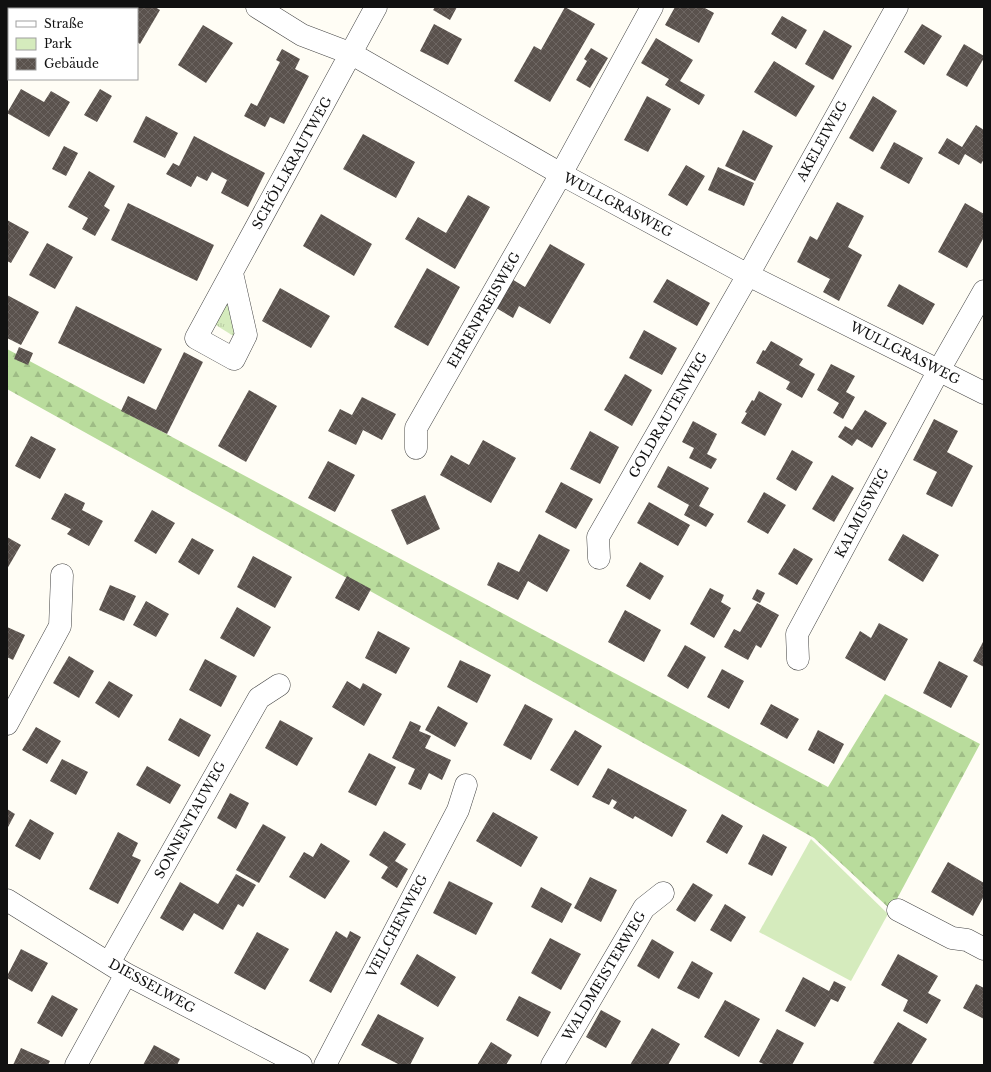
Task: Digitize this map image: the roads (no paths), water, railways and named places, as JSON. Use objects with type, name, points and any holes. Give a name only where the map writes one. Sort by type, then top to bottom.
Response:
[{"type":"street","name":"WULLGRASWEG","points":[[257,7],[302,35],[352,54],[561,174],[748,275],[984,393]]},
{"type":"street","name":"SCHÖLLKRAUTWEG","points":[[232,273],[352,54],[376,7]]},
{"type":"street","name":"EHRENPREISWEG","points":[[416,448],[416,428],[561,174],[652,7]]},
{"type":"street","name":"AKELEIWEG","points":[[748,275],[897,7]]},
{"type":"street","name":"GOLDRAUTENWEG","points":[[599,558],[598,537],[748,275]]},
{"type":"street","name":"KALMUSWEG","points":[[798,659],[797,634],[939,370],[984,291]]},
{"type":"street","points":[[7,724],[60,626],[62,575]]},
{"type":"street","name":"SONNENTAUWEG","points":[[76,1065],[118,968],[259,698],[279,685]]},
{"type":"street","name":"VEILCHENWEG","points":[[325,1065],[458,810],[466,785]]},
{"type":"street","name":"WALDMEISTERWEG","points":[[552,1065],[644,908],[663,892]]},
{"type":"street","name":"DIESSELWEG","points":[[7,900],[118,968],[301,1065]]},
{"type":"street","points":[[898,910],[952,938],[967,940],[984,949]]}]
